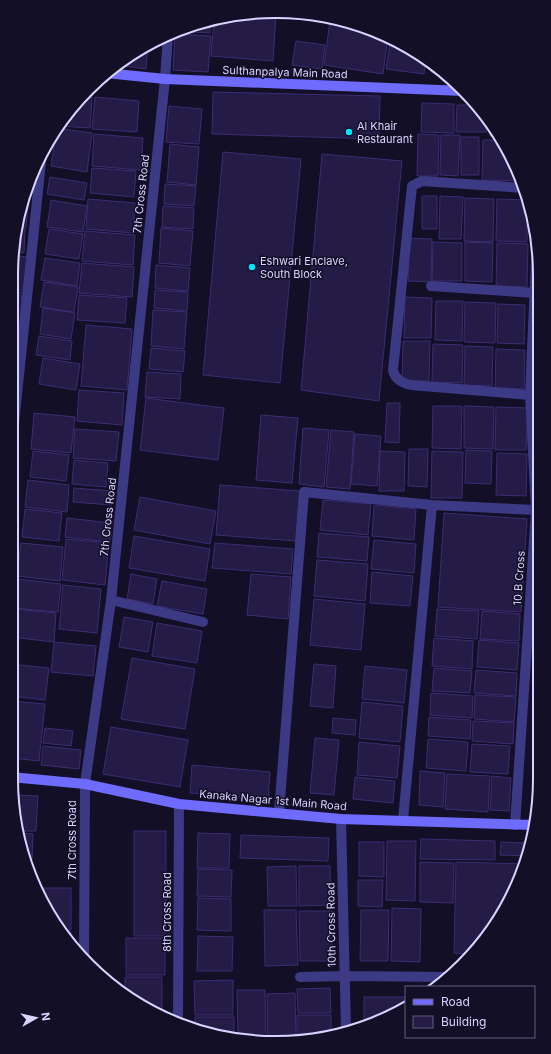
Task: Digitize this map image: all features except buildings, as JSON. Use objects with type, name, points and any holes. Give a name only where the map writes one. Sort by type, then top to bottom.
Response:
[{"type":"street","name":"7th Cross Road","points":[[84,950],[85,784],[111,600],[165,79],[167,42]]},
{"type":"street","name":"Sulthanpalya Main Road","points":[[115,74],[165,79],[455,91]]},
{"type":"street","points":[[18,385],[40,173]]},
{"type":"street","points":[[517,188],[422,181],[412,186],[394,375],[399,380],[411,385],[530,395]]},
{"type":"street","points":[[431,286],[533,293]]},
{"type":"street","name":"10 B Cross","points":[[533,318],[530,395],[533,452]]},
{"type":"street","points":[[279,813],[304,492],[432,505],[533,510]]},
{"type":"street","points":[[403,820],[432,505]]},
{"type":"street","name":"10 B Cross","points":[[515,825],[533,555]]},
{"type":"street","points":[[111,600],[203,622]]},
{"type":"street","name":"Kanaka Nagar 1st Main Road","points":[[18,778],[85,784],[179,804],[341,819],[529,825]]},
{"type":"street","name":"8th Cross Road","points":[[178,1016],[179,804]]},
{"type":"street","name":"10th Cross Road","points":[[341,819],[346,1026]]},
{"type":"street","points":[[300,978],[345,976],[439,977]]},
{"type":"place","name":"Al Khair Restaurant","points":[[349,132]]},
{"type":"place","name":"Eshwari Enclave, South Block","points":[[252,267]]}]
